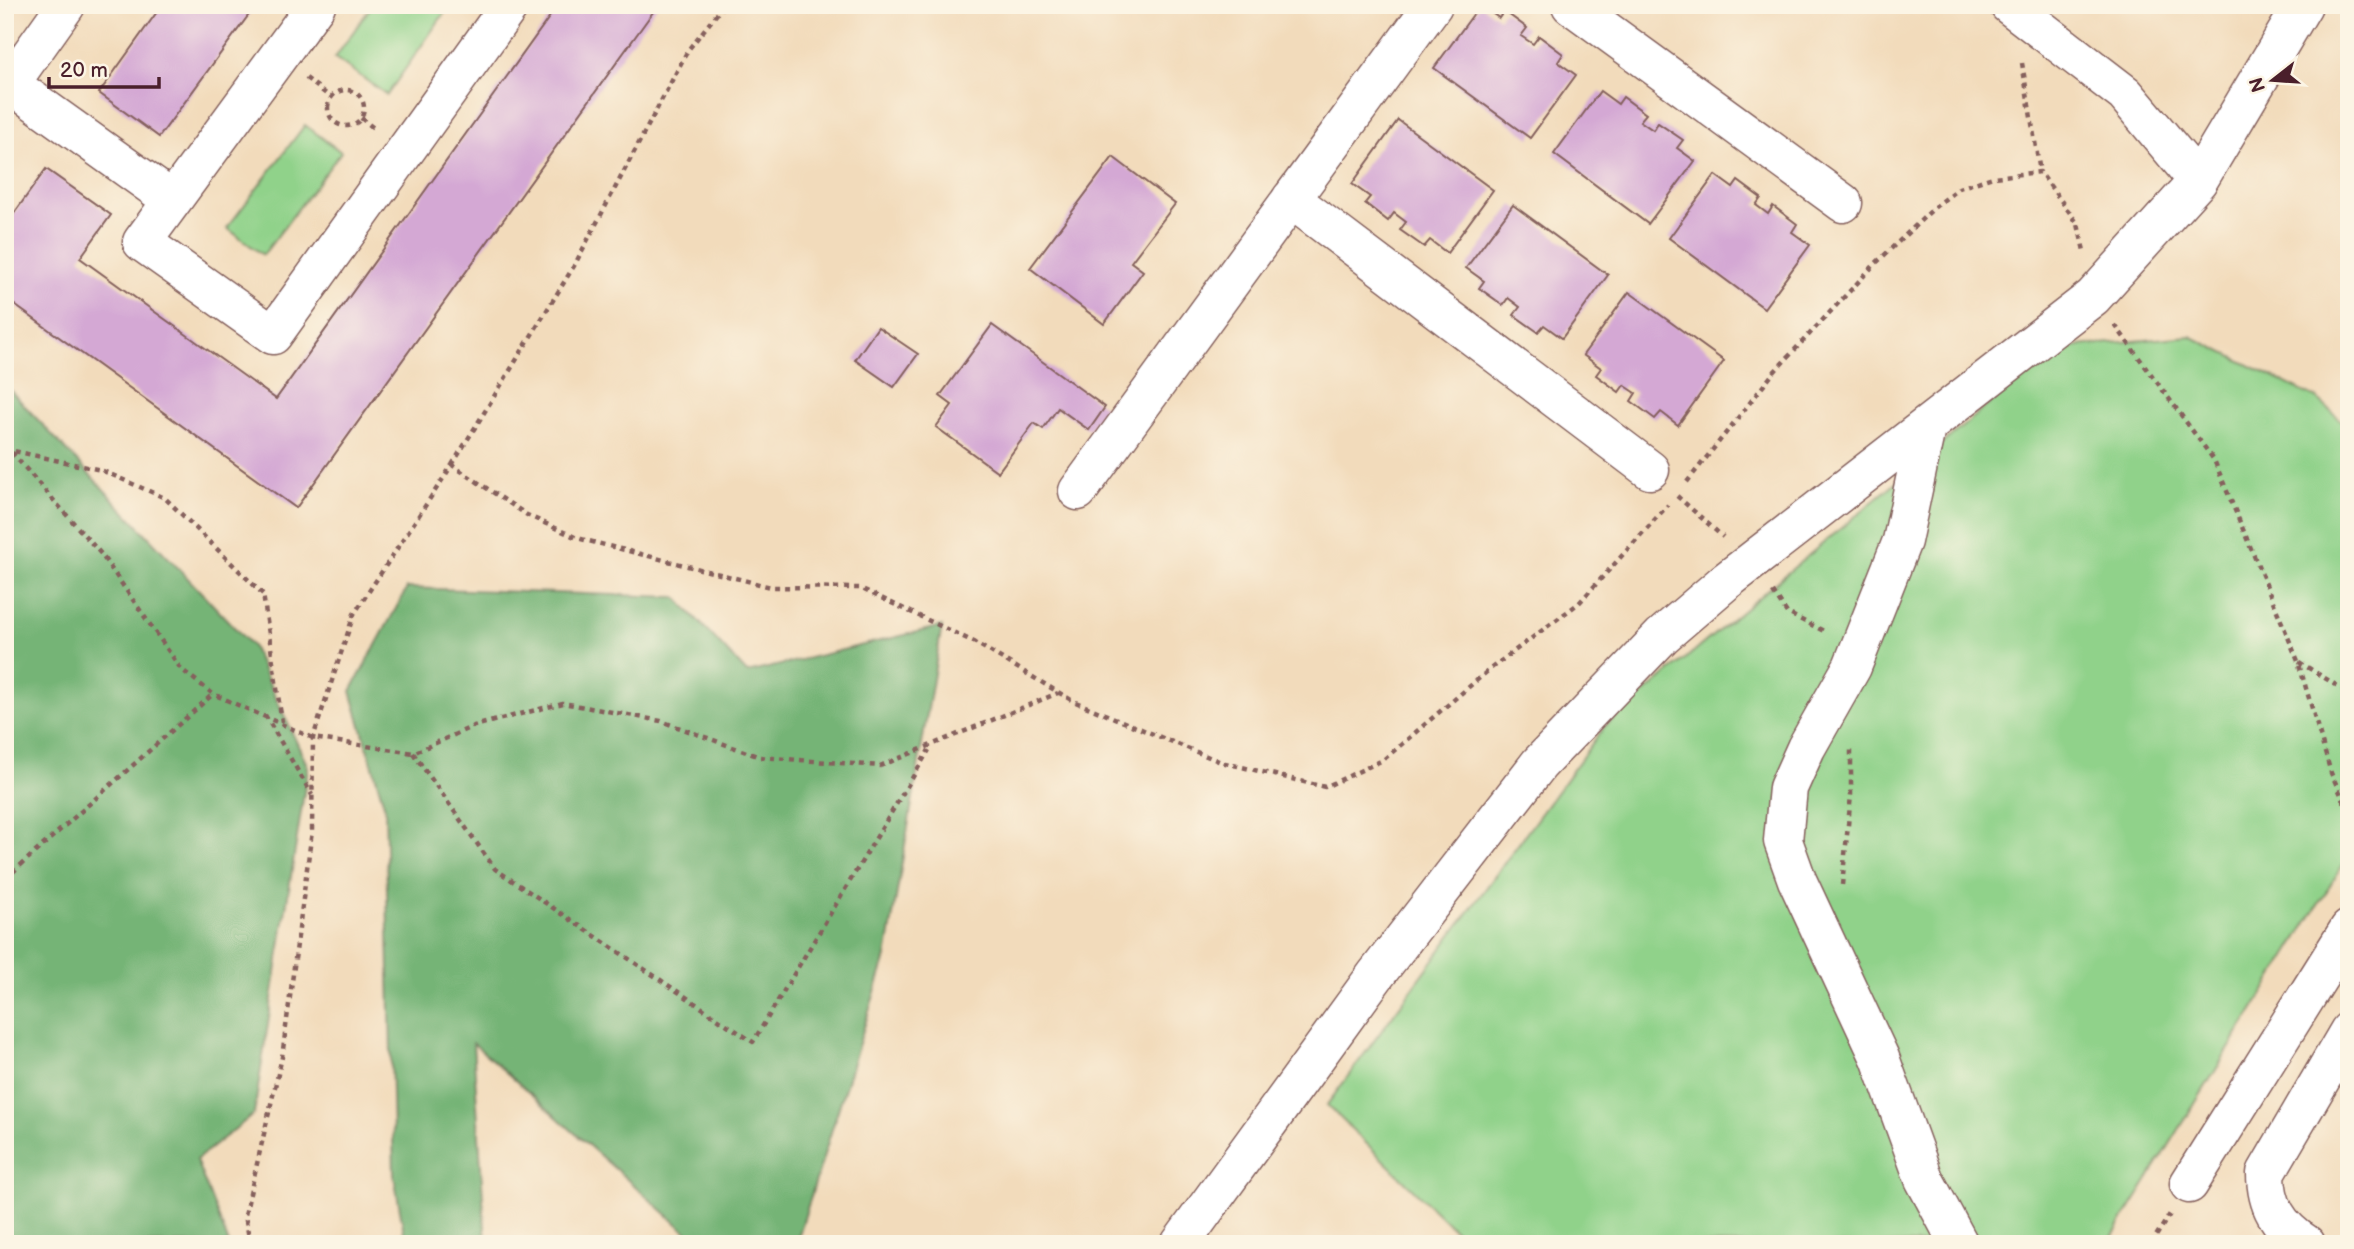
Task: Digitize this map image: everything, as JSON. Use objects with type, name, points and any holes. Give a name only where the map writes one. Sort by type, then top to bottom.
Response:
[{"type":"lane","points":[[66,5],[10,84],[172,200]]},
{"type":"lane","points":[[316,5],[142,242],[273,335],[510,5]]},
{"type":"lane","points":[[1078,491],[1433,5]]},
{"type":"lane","points":[[1571,5],[1843,203]]},
{"type":"lane","points":[[1180,1244],[1375,976],[1539,764],[1662,636],[1725,582],[2093,297],[2198,181],[2303,5]]},
{"type":"lane","points":[[2011,7],[2125,94],[2198,181]]},
{"type":"lane","points":[[1291,199],[1650,470]]},
{"type":"lane","points":[[1926,428],[1902,541],[1852,667],[1806,748],[1788,788],[1783,841],[1797,880],[1880,1058],[1924,1179],[1959,1244]]},
{"type":"lane","points":[[2189,1184],[2349,929]]},
{"type":"lane","points":[[2306,1244],[2282,1225],[2272,1209],[2266,1193],[2266,1173],[2349,1031]]},
{"type":"path","points":[[250,1244],[245,1215],[282,1057],[312,831],[313,738],[354,614],[452,465],[574,267],[688,50],[724,5]]},
{"type":"path","points":[[2011,7],[2040,172],[2078,224],[2093,297],[2214,460],[2298,661],[2330,773],[2349,812]]},
{"type":"path","points":[[345,89],[360,95],[365,111],[355,124],[347,126],[332,120],[327,104],[336,91],[345,89]]},
{"type":"path","points":[[452,465],[527,515],[577,538],[771,587],[860,588],[974,642],[1059,693],[1221,762],[1325,787],[1383,760],[1490,669],[1579,603],[1676,495],[1775,371],[1875,264],[1935,208],[1959,188],[1993,177],[2040,172]]},
{"type":"path","points":[[7,448],[101,554],[181,669],[213,694],[313,738],[413,753],[474,726],[563,703],[661,721],[760,757],[880,766],[1059,693]]},
{"type":"path","points":[[7,448],[101,470],[165,498],[263,594],[282,723]]},
{"type":"path","points":[[2298,661],[2349,693]]},
{"type":"path","points":[[5,879],[213,694]]},
{"type":"path","points":[[265,715],[313,796]]},
{"type":"path","points":[[1841,890],[1851,795],[1852,743]]},
{"type":"path","points":[[413,753],[495,869],[753,1042],[929,748]]},
{"type":"green space","points":[[372,5],[450,5],[387,95],[335,58]]},
{"type":"green space","points":[[305,125],[341,152],[263,255],[227,228]]},
{"type":"green space","points":[[2190,336],[2316,398],[2349,427],[2349,855],[2108,1244],[1469,1244],[1327,1105],[1605,726],[2056,348]]},
{"type":"green space","points":[[5,385],[252,646],[308,767],[254,1114],[196,1160],[229,1244],[5,1244]]},
{"type":"green space","points":[[407,588],[676,597],[747,673],[942,626],[886,957],[796,1244],[700,1244],[473,1043],[486,1244],[406,1244],[394,1176],[385,808],[351,691]]},
{"type":"building","points":[[162,5],[256,5],[159,137],[99,93]]},
{"type":"building","points":[[558,5],[658,5],[296,508],[5,298],[5,226],[46,169],[111,215],[80,258],[276,399]]},
{"type":"building","points":[[1480,5],[1499,18],[1504,11],[1527,28],[1521,36],[1533,44],[1539,36],[1563,54],[1558,62],[1576,75],[1530,138],[1434,68]]},
{"type":"building","points":[[1600,91],[1618,104],[1623,97],[1646,114],[1640,121],[1653,130],[1658,123],[1683,140],[1677,148],[1695,161],[1648,224],[1554,154]]},
{"type":"building","points":[[1398,120],[1493,190],[1447,253],[1430,240],[1424,247],[1400,230],[1406,222],[1394,213],[1388,221],[1365,203],[1370,197],[1352,184]]},
{"type":"building","points":[[1113,157],[1175,204],[1131,262],[1143,271],[1104,324],[1030,268]]},
{"type":"building","points":[[1715,175],[1733,188],[1738,181],[1761,198],[1756,205],[1768,214],[1773,206],[1797,224],[1792,232],[1810,245],[1764,308],[1669,238]]},
{"type":"building","points":[[1513,205],[1608,275],[1562,338],[1544,325],[1538,332],[1514,315],[1520,307],[1508,298],[1503,305],[1479,288],[1484,281],[1466,268]]},
{"type":"building","points":[[1629,292],[1724,361],[1678,425],[1661,412],[1655,419],[1631,401],[1636,393],[1624,385],[1619,392],[1596,375],[1601,368],[1583,355]]},
{"type":"building","points":[[992,325],[1105,407],[1089,430],[1058,408],[1043,429],[1034,423],[998,472],[936,427],[952,405],[940,396]]},
{"type":"building","points":[[878,327],[918,354],[894,387],[855,360]]}]
